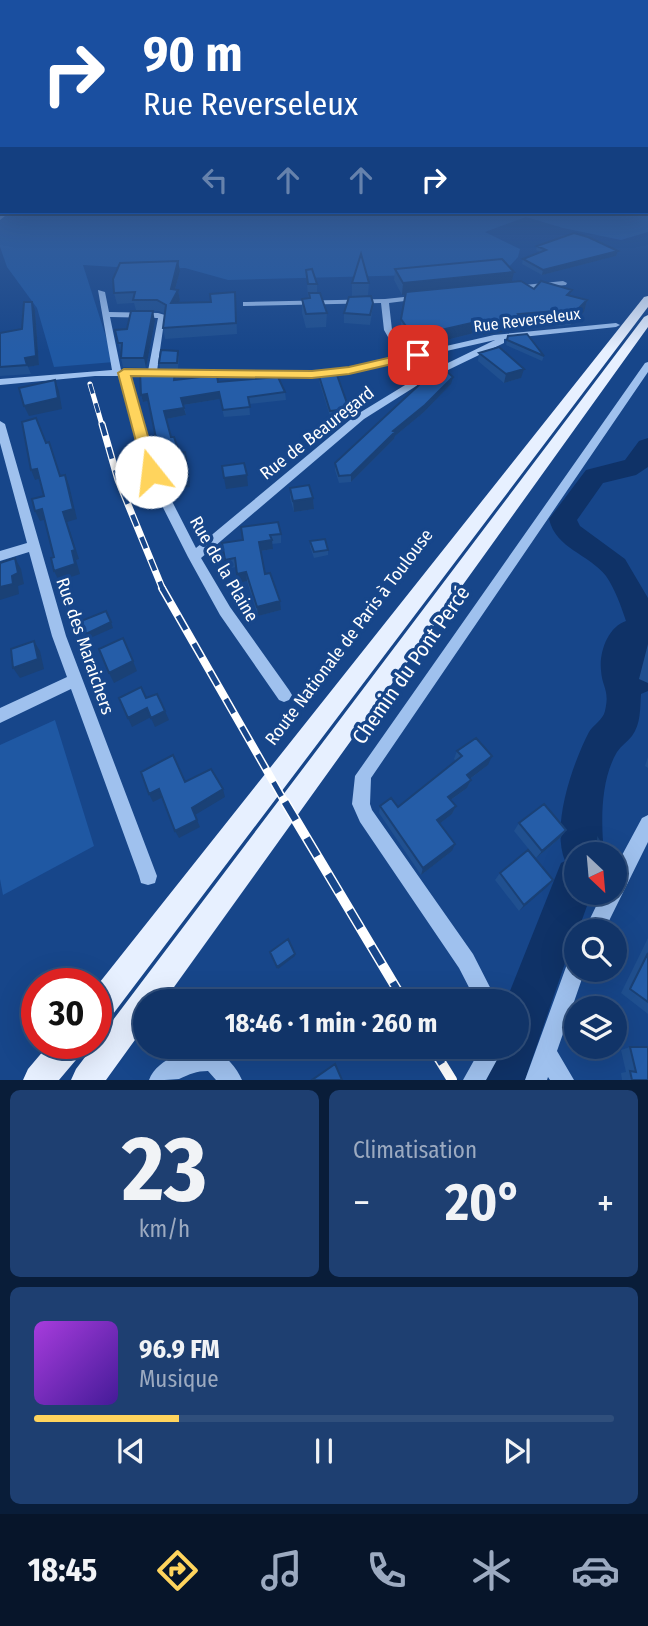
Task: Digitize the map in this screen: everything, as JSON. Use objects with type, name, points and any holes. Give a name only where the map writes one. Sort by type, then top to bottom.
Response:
[{"type":"main road","name":"Route Nationale de Paris à Toulouse","points":[[112,991],[648,299]]},
{"type":"main road","points":[[156,989],[648,319]]},
{"type":"main road","points":[[86,1080],[133,1019]]},
{"type":"main road","points":[[39,1080],[57,1059]]},
{"type":"street","points":[[508,289],[563,284]]},
{"type":"street","points":[[101,292],[121,373]]},
{"type":"street","points":[[246,304],[385,301],[426,297]]},
{"type":"street","points":[[385,301],[388,330],[404,358]]},
{"type":"street","points":[[105,314],[162,317],[152,373]]},
{"type":"street","name":"Rue Reverseleux","points":[[0,382],[69,374],[312,375],[511,336],[616,325]]},
{"type":"street","name":"Rue de Beauregard","points":[[194,557],[360,417],[418,381],[511,336]]},
{"type":"street","points":[[456,346],[471,355]]},
{"type":"street","name":"Chemin du Pont Percé","points":[[481,989],[466,961],[366,816],[362,804],[363,776],[648,365]]},
{"type":"street","name":"Rue de la Plaine","points":[[121,373],[151,472],[194,557],[225,611],[284,695]]},
{"type":"street","name":"Rue des Maraichers","points":[[0,424],[48,602],[148,876]]},
{"type":"street","points":[[0,556],[33,546]]},
{"type":"street","points":[[0,716],[75,680]]},
{"type":"street","points":[[627,865],[648,824]]},
{"type":"street","points":[[536,1080],[571,982]]},
{"type":"street","points":[[545,1053],[564,1080]]},
{"type":"street","points":[[160,1080],[192,1059],[213,1060],[231,1080]]},
{"type":"street","points":[[474,1080],[486,1059]]},
{"type":"shaded area","points":[[1,250],[520,250],[518,257],[507,269],[456,274],[228,280],[185,268],[147,269],[83,265],[114,362],[54,367],[37,308],[7,267]]},
{"type":"shaded area","points":[[55,720],[94,846],[3,895],[0,879],[0,745]]},
{"type":"building","points":[[545,250],[618,251],[543,270],[523,259]]},
{"type":"building","points":[[361,254],[369,283],[352,283]]},
{"type":"building","points":[[502,259],[514,272],[403,283],[395,269]]},
{"type":"building","points":[[178,261],[171,289],[178,290],[171,303],[211,302],[210,294],[235,292],[236,323],[163,328],[166,305],[157,300],[133,300],[135,292],[114,293],[113,279],[120,263]]},
{"type":"building","points":[[312,269],[317,284],[308,284],[306,270]]},
{"type":"building","points":[[521,281],[534,289],[541,281],[572,290],[567,295],[587,300],[574,313],[560,314],[556,311],[518,314],[521,318],[485,323],[474,320],[476,322],[419,335],[410,332],[401,319],[406,292]]},
{"type":"building","points":[[309,293],[320,293],[327,313],[306,314],[302,299],[310,298]]},
{"type":"building","points":[[371,296],[373,303],[370,315],[344,313],[349,297]]},
{"type":"building","points":[[24,302],[32,302],[36,356],[25,358],[27,365],[0,367],[0,333],[22,329]]},
{"type":"building","points":[[131,311],[153,311],[144,358],[121,358],[122,343],[118,343],[115,330],[127,329]]},
{"type":"building","points":[[527,334],[544,356],[507,340],[508,336]]},
{"type":"building","points":[[499,347],[524,369],[506,374],[479,353]]},
{"type":"building","points":[[161,350],[178,351],[177,363],[159,363]]},
{"type":"building","points":[[445,370],[453,377],[393,431],[395,432],[351,475],[339,476],[335,463],[431,374]]},
{"type":"building","points":[[140,371],[175,372],[174,380],[217,375],[218,382],[278,377],[285,392],[248,397],[250,407],[223,410],[219,392],[181,398],[184,408],[164,411],[171,437],[174,437],[178,449],[159,453],[147,394],[141,395]]},
{"type":"building","points":[[337,375],[349,409],[330,411],[319,376]]},
{"type":"building","points":[[55,380],[58,398],[24,406],[19,388]]},
{"type":"building","points":[[36,418],[46,443],[49,442],[60,476],[65,475],[73,509],[63,512],[75,550],[72,551],[75,564],[54,571],[51,558],[54,557],[42,509],[35,511],[32,499],[44,496],[37,469],[31,470],[22,422]]},
{"type":"building","points":[[185,452],[189,482],[176,484],[168,454]]},
{"type":"building","points":[[244,463],[247,475],[224,478],[222,466]]},
{"type":"building","points":[[309,485],[313,498],[293,501],[290,488]]},
{"type":"building","points":[[278,522],[281,534],[270,535],[272,540],[259,542],[265,574],[270,573],[280,601],[257,607],[246,572],[237,574],[235,558],[225,560],[222,543],[243,540],[241,527]]},
{"type":"building","points":[[325,539],[328,550],[314,552],[310,541]]},
{"type":"building","points":[[15,558],[18,573],[12,576],[13,584],[0,587],[0,563]]},
{"type":"building","points":[[106,611],[111,622],[86,634],[81,621]]},
{"type":"building","points":[[123,638],[133,661],[109,673],[99,649]]},
{"type":"building","points":[[34,641],[38,659],[13,668],[11,649]]},
{"type":"building","points":[[141,687],[146,698],[157,694],[165,711],[151,718],[147,708],[128,718],[119,698]]},
{"type":"building","points":[[476,738],[492,756],[467,775],[471,780],[448,797],[456,806],[437,820],[455,844],[423,868],[380,806],[391,798],[398,807],[462,756],[457,751]]},
{"type":"building","points":[[173,755],[185,782],[211,769],[223,789],[192,808],[197,820],[175,831],[159,789],[149,794],[141,772]]},
{"type":"building","points":[[544,804],[566,830],[542,851],[519,823]]},
{"type":"building","points":[[528,850],[553,880],[524,905],[500,873]]},
{"type":"building","points":[[288,939],[295,954],[277,967],[270,952]]},
{"type":"building","points":[[648,953],[648,1002],[630,989]]},
{"type":"building","points":[[630,1047],[648,1047],[648,1080],[632,1080],[630,1071],[636,1072]]},
{"type":"building","points":[[335,1064],[342,1080],[312,1080]]},
{"type":"waterway","points":[[625,685],[637,680],[646,645],[644,629],[634,600],[615,567],[570,533],[563,519],[595,476],[633,466],[644,455],[648,446]]},
{"type":"waterway","points":[[625,685],[618,675],[617,665],[624,637],[630,633],[644,636]]},
{"type":"waterway","points":[[582,842],[581,820],[589,777],[603,742],[621,722],[625,685]]},
{"type":"waterway","points":[[529,1002],[566,905]]},
{"type":"waterway","points":[[500,1080],[507,1059]]},
{"type":"railway","points":[[90,384],[102,425]]},
{"type":"railway","points":[[102,424],[118,480],[163,589]]},
{"type":"railway","points":[[163,589],[286,804]]},
{"type":"railway","points":[[285,802],[397,989]]},
{"type":"railway","points":[[439,1059],[452,1080]]},
{"type":"route","points":[[151,472],[124,373],[312,375],[418,355]]}]
